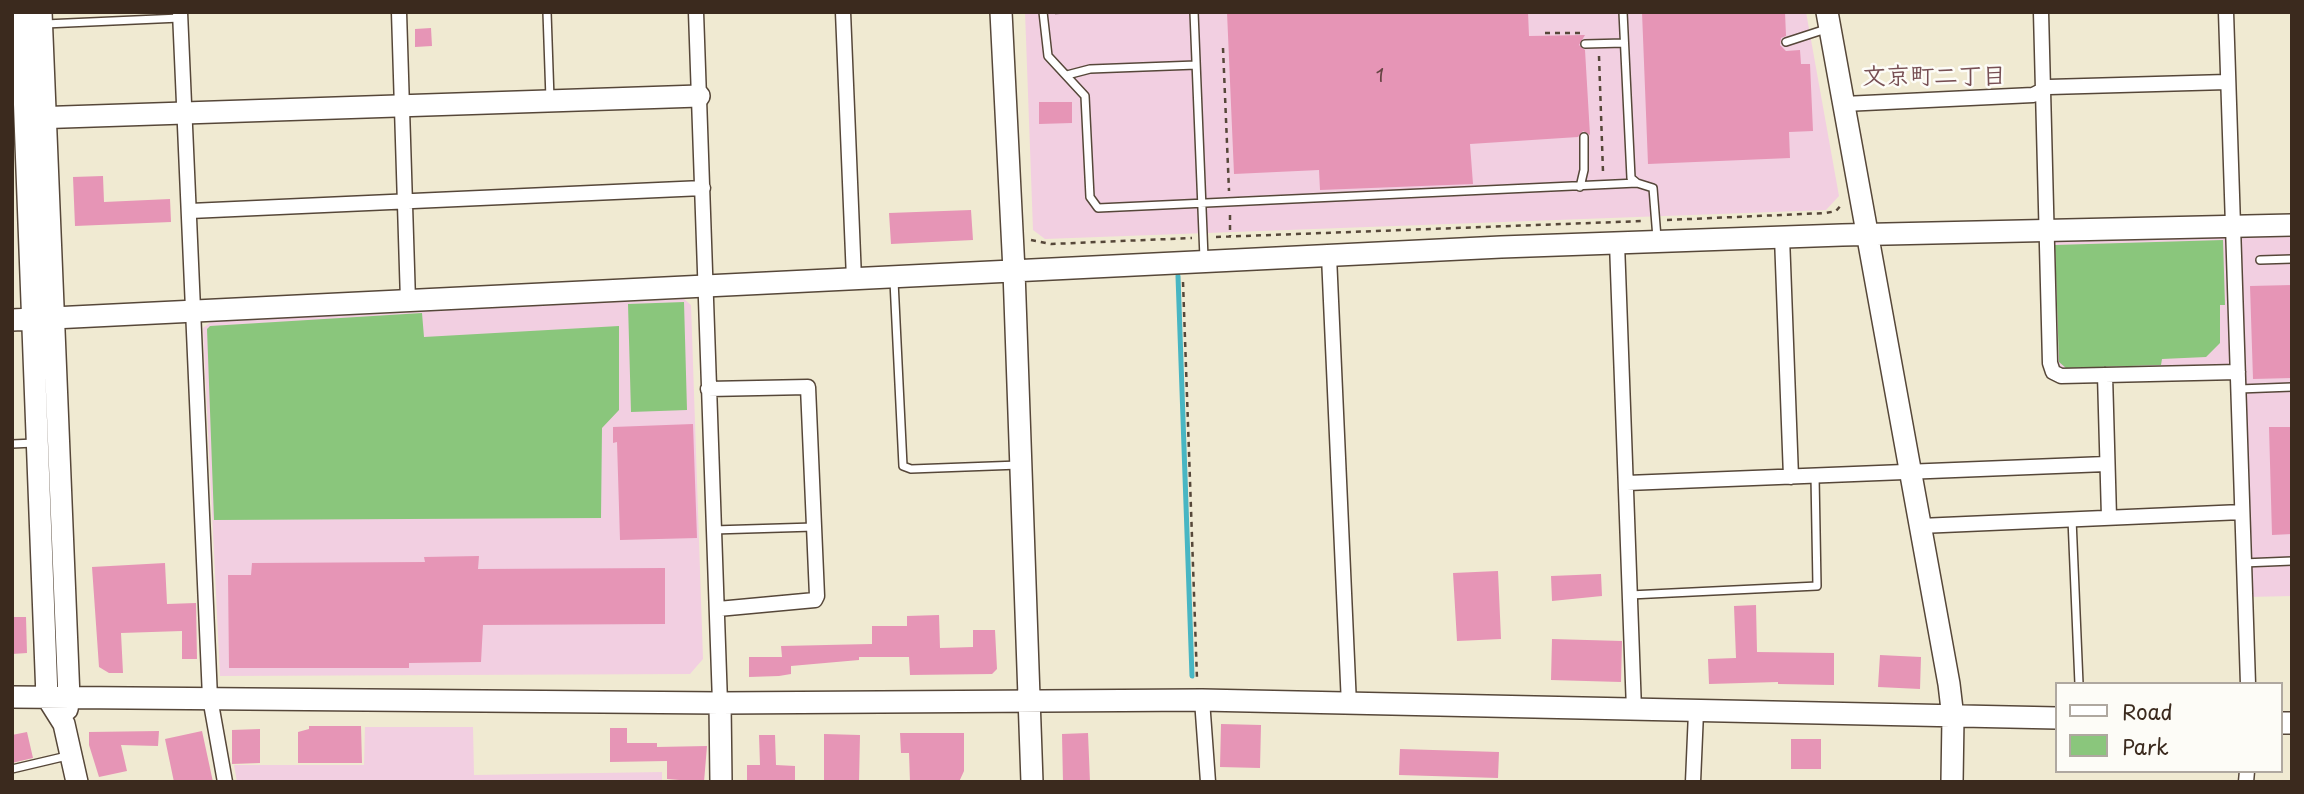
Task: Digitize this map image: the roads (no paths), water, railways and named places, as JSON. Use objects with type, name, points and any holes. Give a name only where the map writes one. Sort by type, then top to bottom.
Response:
[{"type":"street","points":[[21,12],[28,118],[54,318],[69,698],[64,724]]},
{"type":"street","points":[[399,12],[408,301]]},
{"type":"street","points":[[696,12],[712,530],[718,609],[721,782]]},
{"type":"street","points":[[844,12],[854,279]]},
{"type":"street","points":[[1001,12],[1014,271],[1032,782]]},
{"type":"street","points":[[2041,12],[2051,368],[2057,376],[2238,372]]},
{"type":"street","points":[[2226,12],[2248,682]]},
{"type":"street","points":[[181,15],[190,211],[191,311],[210,698],[225,782]]},
{"type":"street","points":[[42,18],[28,118],[22,320],[36,443],[47,697],[64,724],[77,782]]},
{"type":"street","points":[[1828,20],[1912,473],[1953,718],[1952,782]]},
{"type":"street","points":[[1844,104],[2012,97],[2033,95],[2044,89],[2227,82]]},
{"type":"street","points":[[28,118],[699,96]]},
{"type":"street","points":[[190,211],[703,188]]},
{"type":"street","points":[[22,320],[1657,241],[2292,225]]},
{"type":"street","points":[[1782,237],[1791,477]]},
{"type":"street","points":[[1617,243],[1634,710]]},
{"type":"street","points":[[1329,256],[1349,705]]},
{"type":"street","points":[[2105,375],[2109,517]]},
{"type":"street","points":[[708,389],[808,387],[817,596],[815,600],[718,609]]},
{"type":"street","points":[[1627,482],[2106,464]]},
{"type":"street","points":[[1920,526],[2242,512]]},
{"type":"street","points":[[12,697],[720,703],[1202,700],[1953,718],[2056,718]]},
{"type":"street","points":[[1202,700],[1208,782]]},
{"type":"street","points":[[1693,782],[1696,712]]},
{"type":"lane","points":[[547,12],[550,100]]},
{"type":"lane","points":[[1043,12],[1046,51],[1053,63],[1085,96],[1090,192],[1095,206],[1111,210],[1637,183]]},
{"type":"lane","points":[[1194,12],[1204,262]]},
{"type":"lane","points":[[1623,12],[1631,178],[1653,188],[1657,241]]},
{"type":"lane","points":[[42,18],[181,15]]},
{"type":"lane","points":[[1786,42],[1828,20]]},
{"type":"lane","points":[[1585,44],[1624,43]]},
{"type":"lane","points":[[1067,75],[1090,69],[1196,65]]},
{"type":"lane","points":[[1580,187],[1584,170],[1584,137]]},
{"type":"lane","points":[[2260,260],[2292,259]]},
{"type":"lane","points":[[893,277],[903,467],[911,469],[1020,465]]},
{"type":"lane","points":[[2239,389],[2292,387]]},
{"type":"lane","points":[[12,444],[36,443]]},
{"type":"lane","points":[[1630,595],[1817,586],[1815,476]]},
{"type":"lane","points":[[2072,519],[2079,682]]},
{"type":"lane","points":[[712,530],[814,527]]},
{"type":"lane","points":[[2243,563],[2292,561]]},
{"type":"lane","points":[[12,769],[72,755]]},
{"type":"waterway","points":[[1178,276],[1192,676]]},
{"type":"district","name":"文京町二丁目","points":[[1934,77]]}]
